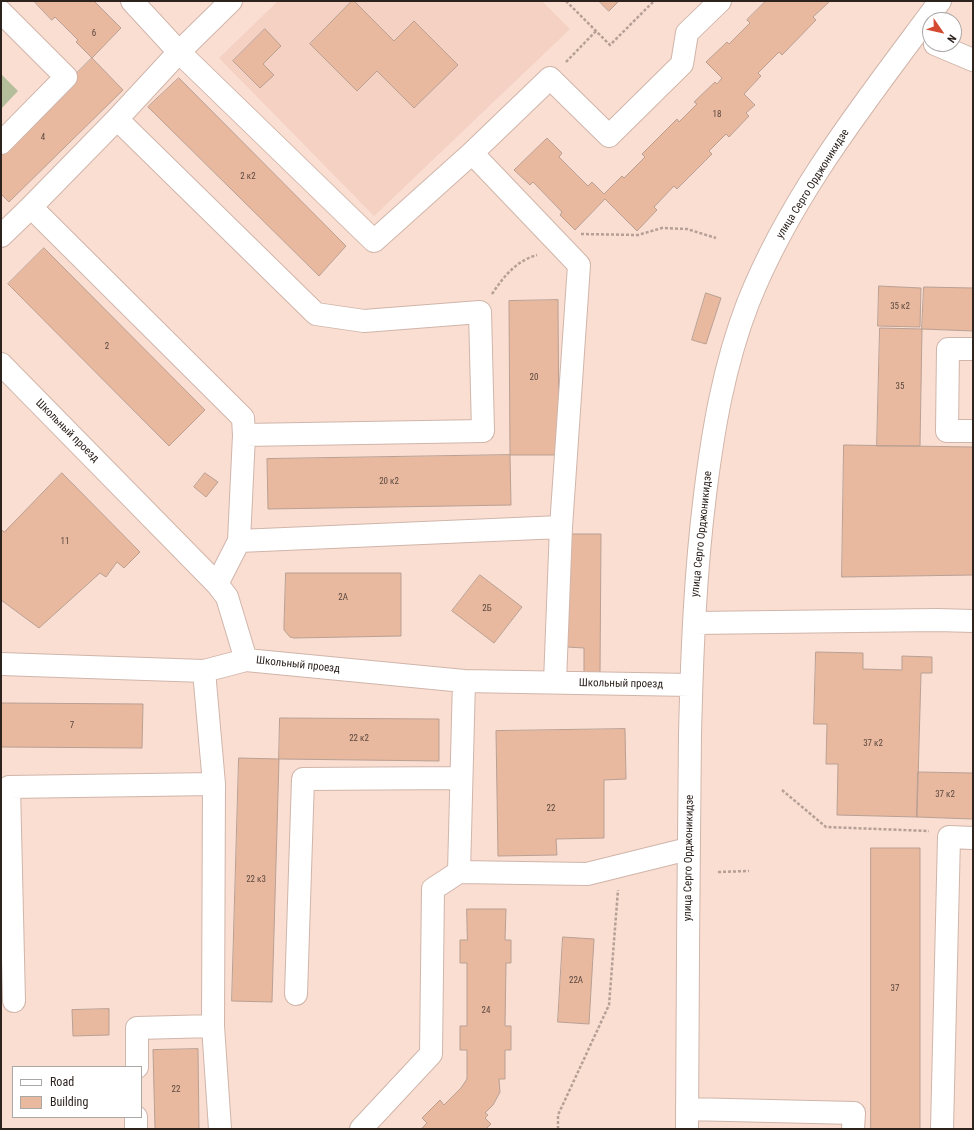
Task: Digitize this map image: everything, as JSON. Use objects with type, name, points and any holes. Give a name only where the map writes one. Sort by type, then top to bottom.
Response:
[{"type":"street","points":[[132,1],[179,52],[374,241],[472,153],[550,78],[609,136],[682,64],[687,33],[717,2]]},
{"type":"street","points":[[1,236],[117,119],[179,52],[231,1]]},
{"type":"street","name":"улица Серго Орджоникидзе","points":[[935,12],[940,1]]},
{"type":"street","points":[[1,12],[66,77],[1,144]]},
{"type":"street","name":"улица Серго Орджоникидзе","points":[[687,1119],[688,849],[694,623],[697,564],[715,422],[737,335],[762,271],[778,239],[816,174],[862,107],[922,38]]},
{"type":"street","points":[[954,52],[973,60]]},
{"type":"street","points":[[117,119],[316,314],[364,321],[480,312],[483,431],[244,435]]},
{"type":"street","points":[[472,153],[579,265],[561,527],[555,682]]},
{"type":"street","points":[[31,207],[243,418],[244,435],[240,541],[217,584]]},
{"type":"street","points":[[973,349],[948,349],[947,431],[973,431]]},
{"type":"street","name":"Школьный проезд","points":[[1,364],[217,584],[227,597],[246,660],[464,681],[692,685]]},
{"type":"street","points":[[240,541],[561,527]]},
{"type":"street","points":[[694,623],[937,620],[973,621]]},
{"type":"street","points":[[1,664],[204,671],[246,660]]},
{"type":"street","points":[[204,671],[214,784],[213,1026],[220,1129]]},
{"type":"street","points":[[459,872],[464,681]]},
{"type":"street","points":[[296,994],[303,779],[461,778]]},
{"type":"street","points":[[14,1000],[9,787],[214,784]]},
{"type":"street","points":[[942,1129],[949,837],[973,838]]},
{"type":"street","points":[[361,1129],[431,1054],[433,889],[459,872],[588,874],[688,849]]},
{"type":"street","points":[[137,1066],[137,1028],[213,1026]]},
{"type":"street","points":[[687,1119],[854,1113],[854,1129]]},
{"type":"street","points":[[136,1118],[136,1129]]},
{"type":"path","points":[[566,1],[610,45],[654,1]]},
{"type":"path","points":[[550,78],[596,31]]},
{"type":"path","points":[[480,312],[504,276],[527,258],[555,240],[638,235],[662,228],[687,229],[716,238]]},
{"type":"path","points":[[782,790],[826,828],[933,831],[949,837]]},
{"type":"path","points":[[718,872],[749,871]]},
{"type":"path","points":[[558,1129],[558,1115],[609,1004],[618,888]]},
{"type":"shaded area","points":[[278,1],[542,1],[570,29],[374,216],[219,58]]},
{"type":"green space","points":[[1,74],[18,91],[1,109]]},
{"type":"building","points":[[34,1],[94,1],[121,28],[92,58],[76,42],[78,40],[55,17],[52,20]]},
{"type":"building","points":[[352,1],[354,1],[394,41],[414,21],[458,65],[414,108],[377,71],[357,91],[310,44]]},
{"type":"building","points":[[599,1],[619,1],[609,11]]},
{"type":"building","points":[[766,1],[830,1],[813,17],[816,20],[782,55],[779,52],[758,73],[761,76],[744,94],[755,105],[746,113],[749,116],[729,137],[726,134],[709,151],[712,154],[677,189],[674,186],[654,207],[657,210],[637,231],[605,199],[575,230],[560,215],[562,212],[533,182],[530,185],[514,170],[547,138],[562,153],[559,157],[588,186],[592,182],[604,194],[622,176],[624,178],[645,157],[642,154],[677,119],[679,122],[697,104],[694,102],[715,82],[717,84],[722,78],[706,62],[727,42],[729,44],[750,23],[747,20]]},
{"type":"building","points":[[265,29],[281,46],[263,64],[274,75],[260,88],[233,61]]},
{"type":"building","points":[[92,58],[123,90],[9,202],[1,194],[1,149]]},
{"type":"building","points":[[179,78],[346,246],[319,276],[148,107]]},
{"type":"building","points":[[44,248],[205,410],[169,446],[8,284]]},
{"type":"building","points":[[879,286],[921,288],[920,327],[878,326]]},
{"type":"building","points":[[924,287],[973,288],[973,331],[922,329]]},
{"type":"building","points":[[706,293],[721,298],[706,344],[692,340]]},
{"type":"building","points":[[558,300],[559,455],[510,455],[509,301]]},
{"type":"building","points":[[880,328],[922,329],[920,446],[877,446]]},
{"type":"building","points":[[844,445],[973,447],[973,575],[842,577]]},
{"type":"building","points":[[510,455],[511,505],[268,509],[267,459]]},
{"type":"building","points":[[62,473],[140,552],[124,568],[117,562],[106,577],[100,573],[39,628],[1,600],[1,529],[4,532]]},
{"type":"building","points":[[205,473],[218,482],[206,497],[194,487]]},
{"type":"building","points":[[567,534],[601,534],[600,674],[584,673],[584,648],[567,647]]},
{"type":"building","points":[[286,573],[401,573],[401,636],[290,637],[284,630]]},
{"type":"building","points":[[480,575],[522,607],[494,643],[452,611]]},
{"type":"building","points":[[816,652],[863,653],[863,669],[902,670],[902,656],[932,657],[932,673],[921,673],[917,817],[837,815],[838,764],[826,764],[827,724],[814,724]]},
{"type":"building","points":[[1,703],[143,704],[142,748],[1,747]]},
{"type":"building","points":[[280,718],[439,719],[439,761],[279,759]]},
{"type":"building","points":[[625,729],[626,779],[604,780],[604,838],[556,839],[557,855],[498,856],[496,731]]},
{"type":"building","points":[[239,758],[279,759],[272,1002],[232,1001]]},
{"type":"building","points":[[918,772],[973,773],[973,819],[917,817]]},
{"type":"building","points":[[871,848],[920,848],[920,1129],[871,1129]]},
{"type":"building","points":[[467,909],[506,909],[505,940],[511,940],[511,963],[506,963],[505,1026],[511,1026],[511,1050],[505,1050],[505,1079],[499,1079],[500,1092],[493,1105],[485,1113],[488,1115],[485,1118],[491,1124],[486,1129],[421,1129],[427,1123],[422,1118],[440,1100],[444,1105],[461,1088],[467,1079],[467,1050],[460,1050],[460,1026],[467,1026],[467,963],[460,963],[460,940],[467,940]]},
{"type":"building","points":[[563,937],[594,939],[589,1024],[558,1022]]},
{"type":"building","points":[[109,1009],[109,1035],[73,1036],[72,1010]]},
{"type":"building","points":[[198,1049],[199,1129],[155,1129],[153,1050]]}]
